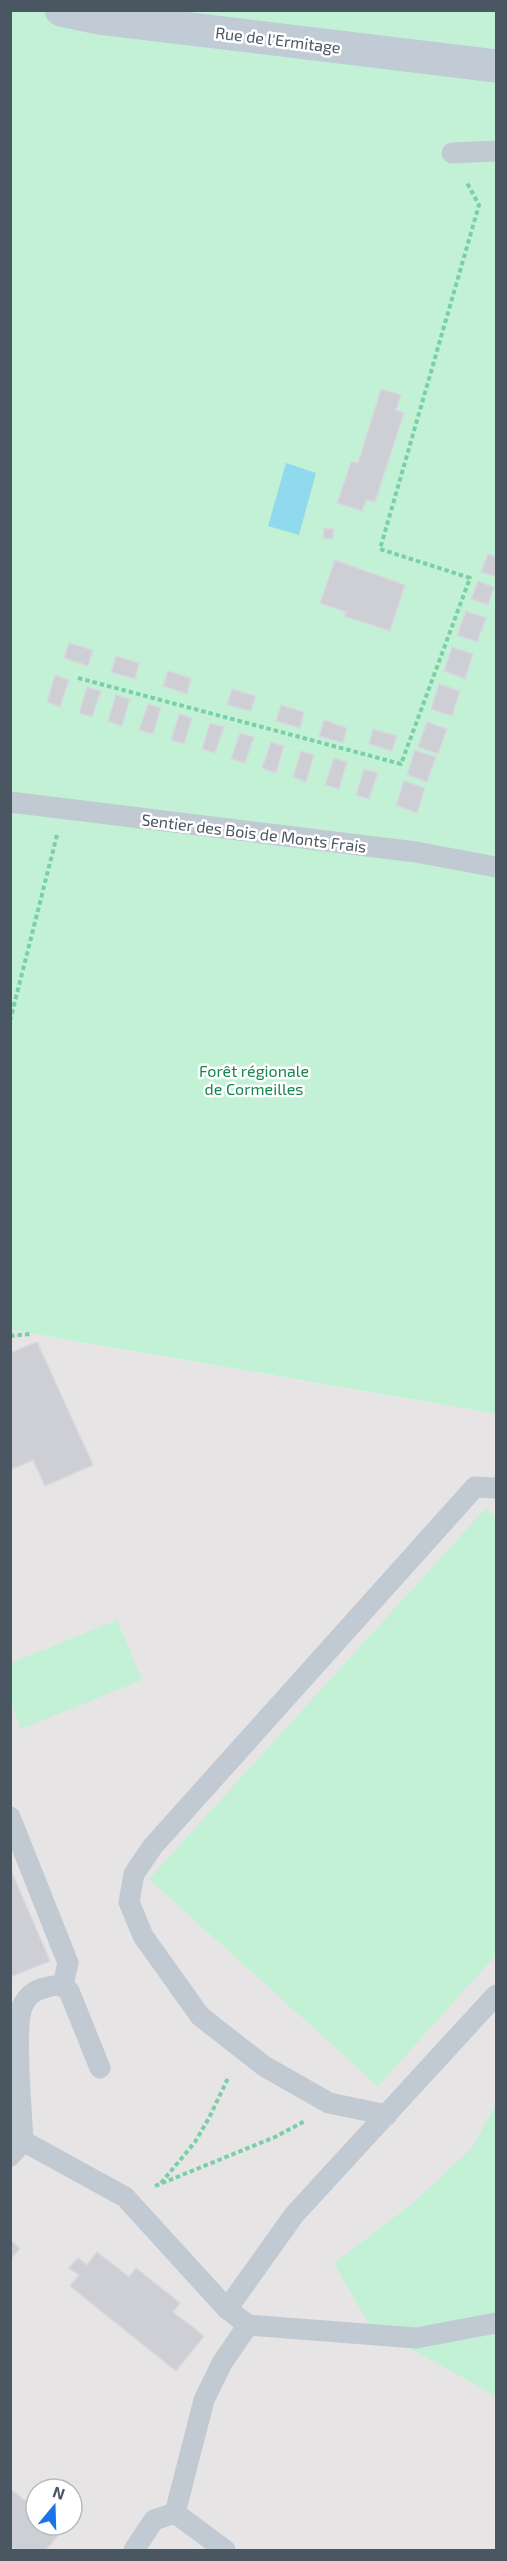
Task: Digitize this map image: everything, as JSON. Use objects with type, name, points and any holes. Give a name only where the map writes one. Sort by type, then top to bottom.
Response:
[{"type":"street","name":"Rue de l'Ermitage","points":[[61,10],[99,18],[496,66]]},
{"type":"lane","points":[[452,153],[496,151]]},
{"type":"lane","name":"Sentier des Bois de Monts Frais","points":[[10,802],[416,852],[496,867]]},
{"type":"lane","points":[[387,2115],[329,2103],[264,2066],[200,2016],[143,1936],[129,1902],[134,1875],[153,1846],[474,1487],[496,1488]]},
{"type":"lane","points":[[10,1817],[68,1963],[63,1985]]},
{"type":"lane","points":[[100,2068],[69,1991],[63,1985],[35,1990],[23,2005],[19,2025],[15,2142],[125,2197],[226,2309],[248,2325],[416,2338],[496,2323]]},
{"type":"lane","points":[[226,2309],[294,2215],[496,1995]]},
{"type":"lane","points":[[175,2513],[204,2400],[222,2363],[248,2325]]},
{"type":"lane","points":[[134,2550],[154,2520],[175,2513]]},
{"type":"lane","points":[[175,2513],[225,2550]]},
{"type":"path","points":[[78,678],[401,764],[470,578],[380,549],[479,205],[452,153]]},
{"type":"path","points":[[11,1018],[64,809]]},
{"type":"path","points":[[10,1336],[30,1334]]},
{"type":"path","points":[[161,2183],[195,2142],[210,2118],[242,2048]]},
{"type":"path","points":[[125,2197],[275,2137],[312,2117],[329,2103]]},
{"type":"shaded area","points":[[10,1330],[496,1414],[496,2550],[11,2550]]},
{"type":"green space","name":"Forêt régionale de Cormeilles","points":[[10,11],[496,11],[496,1414],[11,1330]]},
{"type":"green space","points":[[486,1508],[496,1518],[496,1955],[378,2086],[149,1879]]},
{"type":"green space","points":[[117,1620],[142,1680],[21,1729],[11,1703],[11,1663]]},
{"type":"green space","points":[[496,2105],[496,2396],[370,2326],[334,2263],[412,2204],[471,2149]]},
{"type":"water","points":[[286,463],[316,473],[299,535],[268,526]]},
{"type":"building","points":[[381,389],[401,395],[396,410],[404,413],[375,502],[366,500],[362,511],[337,503],[351,462],[358,463]]},
{"type":"building","points":[[324,528],[334,529],[333,539],[323,538]]},
{"type":"building","points":[[488,554],[496,557],[496,577],[481,572]]},
{"type":"building","points":[[335,560],[405,585],[390,631],[344,616],[346,612],[320,603]]},
{"type":"building","points":[[478,581],[494,587],[488,605],[471,599]]},
{"type":"building","points":[[466,611],[486,618],[477,642],[457,635]]},
{"type":"building","points":[[69,643],[93,650],[88,666],[64,658]]},
{"type":"building","points":[[452,647],[473,654],[465,679],[444,671]]},
{"type":"building","points":[[116,656],[139,663],[135,679],[111,672]]},
{"type":"building","points":[[168,671],[191,678],[187,694],[163,686]]},
{"type":"building","points":[[55,675],[69,680],[60,707],[47,702]]},
{"type":"building","points":[[439,684],[460,691],[452,716],[431,709]]},
{"type":"building","points":[[87,687],[101,691],[92,717],[79,713]]},
{"type":"building","points":[[232,689],[256,696],[251,711],[227,705]]},
{"type":"building","points":[[116,695],[130,699],[122,726],[108,721]]},
{"type":"building","points":[[148,704],[161,708],[153,734],[139,730]]},
{"type":"building","points":[[281,705],[304,712],[300,728],[276,721]]},
{"type":"building","points":[[179,714],[192,718],[184,744],[171,740]]},
{"type":"building","points":[[324,720],[347,728],[343,743],[319,736]]},
{"type":"building","points":[[427,722],[447,729],[438,754],[418,747]]},
{"type":"building","points":[[210,723],[224,727],[215,753],[202,749]]},
{"type":"building","points":[[373,729],[397,736],[392,751],[369,744]]},
{"type":"building","points":[[240,733],[254,737],[245,763],[231,759]]},
{"type":"building","points":[[271,742],[284,746],[276,773],[262,768]]},
{"type":"building","points":[[415,750],[436,757],[427,782],[407,775]]},
{"type":"building","points":[[301,751],[314,755],[306,782],[293,777]]},
{"type":"building","points":[[334,758],[347,762],[339,789],[325,785]]},
{"type":"building","points":[[364,769],[378,773],[369,799],[356,795]]},
{"type":"building","points":[[404,781],[425,788],[417,813],[396,805]]},
{"type":"building","points":[[37,1342],[93,1465],[45,1486],[33,1460],[10,1470],[10,1353]]},
{"type":"building","points":[[10,1868],[50,1961],[10,1977]]},
{"type":"building","points":[[10,2240],[20,2248],[10,2260]]},
{"type":"building","points":[[97,2252],[129,2277],[136,2268],[180,2303],[173,2312],[204,2336],[176,2371],[70,2286],[79,2275],[69,2268],[78,2258],[87,2265]]},
{"type":"building","points":[[10,2489],[24,2500],[24,2537],[56,2537],[46,2550],[15,2550],[10,2547]]}]
